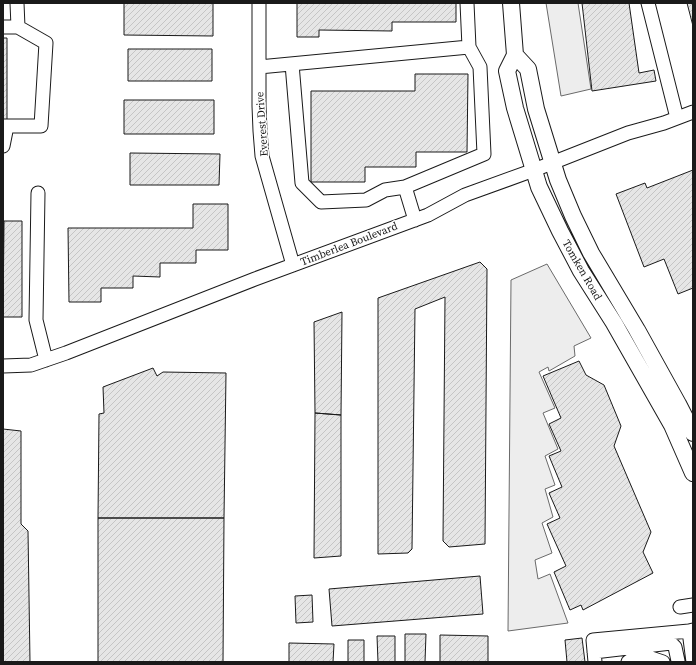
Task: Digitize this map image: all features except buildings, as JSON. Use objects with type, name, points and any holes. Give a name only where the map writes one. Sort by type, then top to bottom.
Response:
[{"type":"main road","points":[[511,3],[516,55]]},
{"type":"main road","name":"Tomken Road","points":[[693,433],[637,330],[591,253],[573,216],[558,180],[536,109],[528,69],[516,55],[507,71],[515,108],[539,187],[560,231],[582,271],[614,323],[672,425],[693,473]]},
{"type":"street","points":[[17,3],[18,27]]},
{"type":"street","name":"Everest Drive","points":[[259,3],[260,131],[262,156],[293,265]]},
{"type":"street","points":[[292,64],[302,183],[321,202],[366,200],[385,190],[405,188],[484,154],[480,68],[469,47],[467,3]]},
{"type":"street","points":[[648,3],[677,118]]},
{"type":"street","points":[[3,27],[18,27],[46,43],[41,126],[5,126],[3,146]]},
{"type":"street","points":[[259,67],[469,47]]},
{"type":"street","name":"Timberlea Boulevard","points":[[3,366],[31,365],[46,360],[333,249],[428,215],[465,195],[628,133],[664,123],[693,112]]},
{"type":"street","points":[[405,188],[415,220]]},
{"type":"street","points":[[38,192],[36,320],[46,360]]},
{"type":"street","points":[[680,607],[693,605]]},
{"type":"street","points":[[678,662],[675,647],[671,643],[612,656],[595,657],[593,640],[691,631],[693,662]]},
{"type":"street","points":[[628,662],[634,658],[648,656],[663,662]]},
{"type":"street","points":[[675,662],[693,659]]},
{"type":"shaded area","points":[[546,3],[578,3],[591,89],[561,96]]},
{"type":"shaded area","points":[[547,264],[591,338],[574,346],[575,356],[549,371],[548,367],[539,372],[555,408],[543,413],[558,449],[545,456],[555,485],[545,489],[553,517],[542,523],[552,553],[535,560],[538,579],[550,574],[568,623],[508,631],[511,280]]}]
